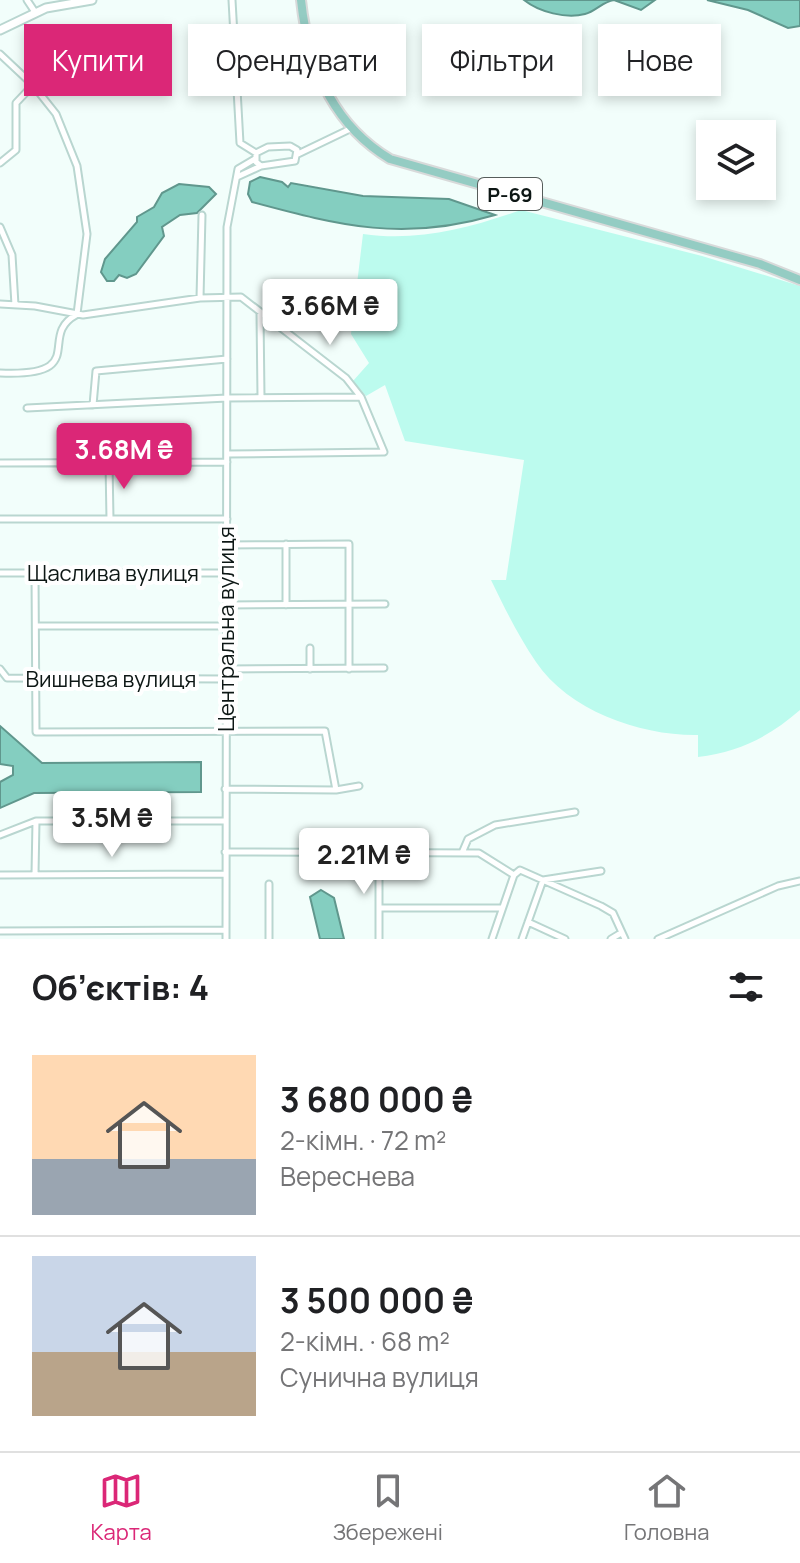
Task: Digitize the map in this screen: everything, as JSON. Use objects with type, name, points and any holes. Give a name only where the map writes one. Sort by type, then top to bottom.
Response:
[{"type":"main road","name":"Р-69","points":[[301,0],[317,72],[350,129],[390,159],[745,260],[800,280]]},
{"type":"street","points":[[27,0],[35,12]]},
{"type":"street","points":[[0,30],[35,12],[92,0]]},
{"type":"street","points":[[232,0],[240,143],[256,156],[261,166]]},
{"type":"street","points":[[0,54],[24,77]]},
{"type":"street","points":[[0,163],[16,150],[16,103],[24,95]]},
{"type":"street","points":[[0,373],[31,374],[49,367],[57,357],[65,324],[77,314],[87,244],[79,175],[56,114],[42,96]]},
{"type":"street","points":[[237,177],[261,166],[292,162],[300,151],[350,129]]},
{"type":"street","points":[[237,177],[239,166],[268,147],[300,151]]},
{"type":"street","name":"Центральна вулиця","points":[[226,939],[227,227],[237,177]]},
{"type":"street","points":[[200,298],[202,215]]},
{"type":"street","points":[[0,227],[12,255],[15,305]]},
{"type":"street","points":[[0,304],[77,314],[200,298],[241,297],[336,369],[361,397],[384,452],[227,454]]},
{"type":"street","points":[[260,313],[261,397]]},
{"type":"street","points":[[93,405],[96,371],[227,359]]},
{"type":"street","points":[[27,408],[227,398],[361,397]]},
{"type":"street","points":[[0,463],[227,462]]},
{"type":"street","points":[[109,463],[110,519]]},
{"type":"street","points":[[0,519],[227,519]]},
{"type":"street","points":[[286,544],[286,605]]},
{"type":"street","points":[[226,545],[349,544],[349,669]]},
{"type":"street","name":"Щаслива вулиця","points":[[0,573],[226,573]]},
{"type":"street","points":[[35,573],[36,732],[325,731],[336,790]]},
{"type":"street","points":[[227,605],[385,604]]},
{"type":"street","points":[[35,626],[227,626]]},
{"type":"street","points":[[310,648],[310,669]]},
{"type":"street","points":[[227,669],[384,668]]},
{"type":"street","name":"Вишнева вулиця","points":[[0,669],[7,678],[226,679]]},
{"type":"street","points":[[225,789],[336,790],[359,786]]},
{"type":"street","points":[[462,853],[468,839],[495,825],[575,812]]},
{"type":"street","points":[[0,835],[36,821],[225,821]]},
{"type":"street","points":[[35,874],[36,821]]},
{"type":"street","points":[[225,852],[479,853],[514,875]]},
{"type":"street","points":[[379,852],[379,939]]},
{"type":"street","points":[[492,939],[514,875],[520,870],[613,913],[623,936],[611,939]]},
{"type":"street","points":[[543,880],[601,871]]},
{"type":"street","points":[[0,875],[225,874]]},
{"type":"street","points":[[522,939],[543,880]]},
{"type":"street","points":[[658,939],[778,886],[800,881]]},
{"type":"street","points":[[269,884],[269,939]]},
{"type":"street","points":[[379,908],[502,908]]},
{"type":"street","points":[[528,922],[565,939]]},
{"type":"street","points":[[123,930],[123,939]]},
{"type":"street","points":[[0,931],[226,930]]},
{"type":"shaded area","points":[[524,0],[614,0],[585,14],[570,16],[545,11]]},
{"type":"shaded area","points":[[614,0],[655,0],[641,10]]},
{"type":"shaded area","points":[[707,0],[800,0],[800,26],[788,28],[748,10]]},
{"type":"shaded area","points":[[260,177],[282,182],[288,187],[291,183],[363,196],[449,199],[495,215],[431,228],[373,228],[344,224],[252,202],[248,194],[250,182]]},
{"type":"shaded area","points":[[179,184],[209,187],[216,194],[197,213],[180,215],[162,227],[164,236],[136,274],[127,278],[119,275],[114,281],[107,281],[101,272],[105,259],[137,222],[137,217],[154,207],[162,193]]},
{"type":"shaded area","points":[[521,210],[702,256],[800,286],[800,710],[753,742],[698,757],[698,735],[653,731],[608,717],[567,694],[550,679],[524,642],[491,580],[506,580],[524,460],[405,441],[385,385],[366,396],[353,381],[369,363],[351,334],[363,234],[404,236],[443,232]]},
{"type":"shaded area","points":[[0,726],[42,763],[201,762],[201,792],[34,793],[0,808],[0,782],[13,775],[13,766],[0,764]]},
{"type":"shaded area","points":[[321,890],[334,898],[344,939],[320,939],[310,897]]}]
